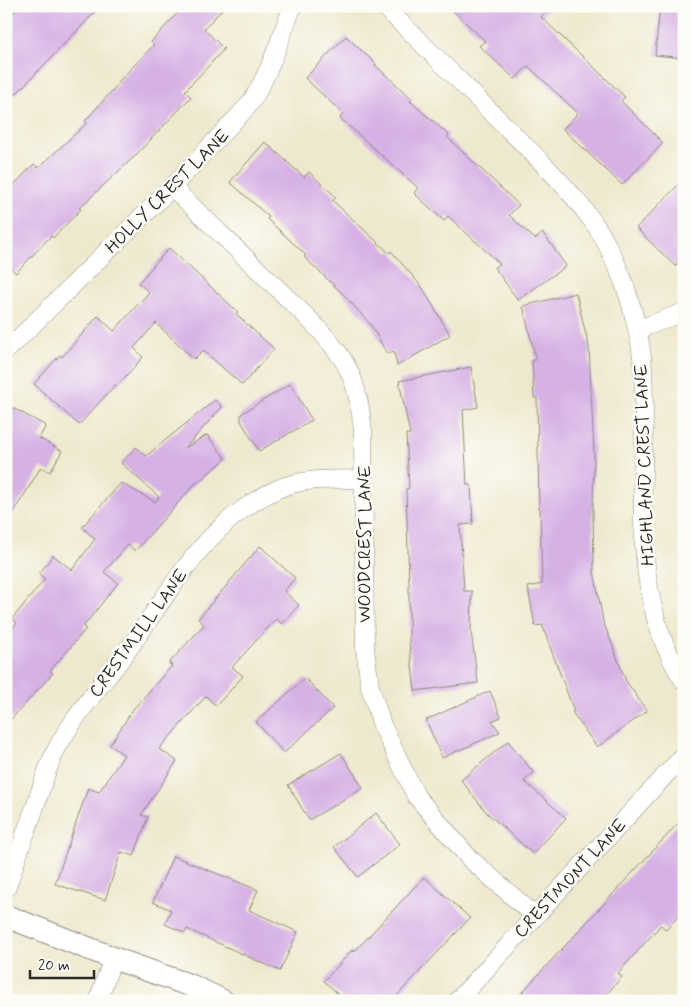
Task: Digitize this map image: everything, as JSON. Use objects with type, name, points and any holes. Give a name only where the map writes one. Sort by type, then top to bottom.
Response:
[{"type":"street","name":"HOLLY CREST LANE","points":[[6,351],[172,187],[223,134],[258,93],[293,6]]},
{"type":"street","name":"HIGHLAND CREST LANE","points":[[384,6],[562,182],[593,220],[613,258],[627,292],[643,366],[644,552],[650,598],[657,625],[671,658],[684,681]]},
{"type":"street","name":"WOODCREST LANE","points":[[172,187],[330,340],[346,362],[360,403],[363,432],[365,648],[370,687],[382,726],[416,796],[470,858],[535,916]]},
{"type":"street","points":[[636,330],[684,312]]},
{"type":"street","name":"CRESTMILL LANE","points":[[6,889],[42,784],[66,731],[126,654],[180,573],[199,550],[238,512],[279,488],[299,482],[364,479]]},
{"type":"street","name":"CRESTMONT LANE","points":[[457,1001],[684,755]]},
{"type":"street","points":[[6,916],[113,958],[192,986],[223,1001]]},
{"type":"street","points":[[98,1001],[113,958]]},
{"type":"building","points":[[20,6],[101,6],[15,95],[6,86],[6,20]]},
{"type":"building","points":[[184,6],[225,6],[204,29],[224,49],[185,91],[191,97],[133,158],[79,208],[81,209],[53,238],[51,236],[16,273],[6,264],[6,193],[34,164],[38,168],[87,123],[85,121],[119,81],[154,45],[151,42]]},
{"type":"building","points":[[448,6],[551,6],[541,17],[625,97],[621,101],[663,143],[622,185],[563,129],[578,113],[528,66],[515,79],[479,46],[485,41]]},
{"type":"building","points":[[660,6],[684,6],[684,58],[655,55]]},
{"type":"building","points":[[346,36],[412,99],[410,101],[449,135],[447,137],[519,205],[509,215],[535,239],[543,233],[566,266],[518,300],[494,267],[500,264],[448,216],[444,221],[414,193],[418,188],[340,118],[343,114],[305,78]]},
{"type":"building","points":[[265,142],[304,177],[309,172],[336,197],[333,201],[389,253],[391,251],[422,287],[450,335],[397,366],[394,351],[387,354],[371,325],[344,295],[304,257],[306,255],[267,219],[269,217],[230,182]]},
{"type":"building","points":[[684,179],[684,257],[675,266],[636,228]]},
{"type":"building","points":[[169,248],[238,312],[236,314],[274,349],[242,385],[203,350],[194,359],[156,323],[134,348],[143,357],[79,425],[34,384],[60,355],[62,357],[98,316],[114,331],[149,292],[138,283]]},
{"type":"building","points":[[576,293],[589,347],[594,454],[594,571],[603,621],[626,681],[647,711],[597,747],[572,712],[574,711],[542,625],[535,626],[528,587],[542,584],[537,398],[534,398],[532,360],[536,360],[523,306]]},
{"type":"building","points":[[471,367],[478,407],[463,410],[467,485],[471,485],[473,524],[460,525],[464,591],[472,591],[471,632],[478,683],[415,691],[409,641],[406,489],[409,488],[406,434],[410,434],[399,381]]},
{"type":"building","points":[[290,384],[312,420],[259,451],[241,421],[241,414]]},
{"type":"building","points":[[215,400],[222,407],[185,448],[207,435],[226,459],[194,485],[135,551],[128,545],[104,572],[118,583],[83,627],[86,629],[50,671],[53,673],[6,725],[6,635],[17,623],[12,619],[45,579],[39,574],[53,555],[72,570],[95,539],[82,527],[121,483],[155,502],[159,497],[121,463],[136,447],[146,456]]},
{"type":"building","points":[[6,404],[46,426],[39,438],[62,451],[50,472],[41,467],[6,525]]},
{"type":"building","points":[[260,546],[295,578],[284,591],[299,605],[282,624],[276,619],[232,667],[243,676],[216,706],[206,696],[159,749],[177,761],[141,815],[148,817],[134,856],[121,852],[105,900],[55,884],[88,788],[99,792],[124,755],[110,745],[134,708],[172,666],[169,663],[204,625],[198,619]]},
{"type":"building","points":[[305,678],[333,708],[284,753],[256,722]]},
{"type":"building","points":[[490,691],[501,717],[492,721],[500,732],[442,758],[426,720]]},
{"type":"building","points":[[508,741],[534,773],[524,781],[566,818],[533,854],[487,813],[461,780]]},
{"type":"building","points":[[341,753],[363,788],[309,820],[288,785]]},
{"type":"building","points":[[376,813],[400,844],[358,877],[334,847]]},
{"type":"building","points":[[684,817],[684,910],[666,930],[661,925],[618,973],[622,977],[600,1001],[514,1001]]},
{"type":"building","points":[[173,856],[258,890],[249,910],[298,932],[280,971],[187,929],[185,933],[165,924],[171,910],[153,902]]},
{"type":"building","points":[[424,877],[470,918],[392,1001],[346,1001],[324,981],[352,950],[354,952]]}]
